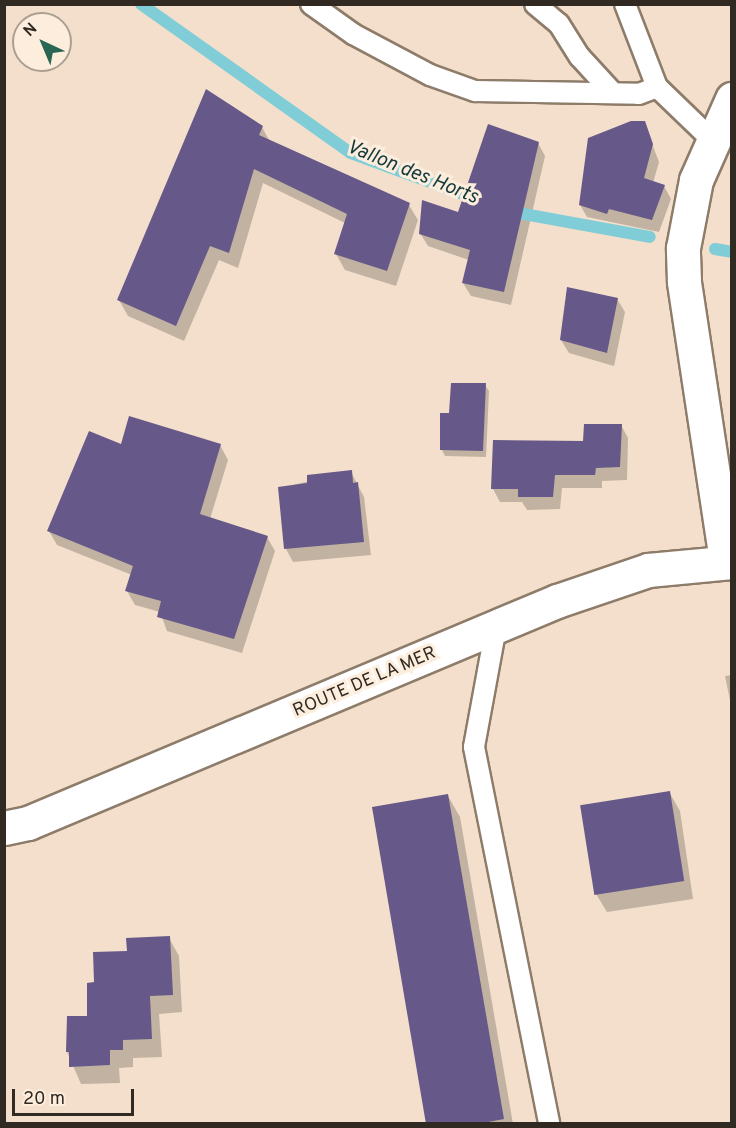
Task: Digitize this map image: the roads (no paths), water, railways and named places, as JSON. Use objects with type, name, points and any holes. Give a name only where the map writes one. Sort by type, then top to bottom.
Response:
[{"type":"main road","points":[[729,561],[684,281],[683,248],[696,180],[732,99]]},
{"type":"main road","name":"ROUTE DE LA MER","points":[[4,828],[50,814],[496,627],[648,570],[729,561]]},
{"type":"lane","points":[[311,4],[353,34],[430,75],[475,91],[639,94],[657,87]]},
{"type":"lane","points":[[626,4],[657,87],[712,140]]},
{"type":"lane","points":[[541,9],[560,24],[580,57],[612,93]]},
{"type":"lane","points":[[496,627],[474,747],[549,1124]]},
{"type":"waterway","name":"Vallon des Horts","points":[[141,4],[351,153],[477,199]]},
{"type":"waterway","name":"Vallon des Horts","points":[[507,211],[650,237]]},
{"type":"waterway","name":"Vallon des Horts","points":[[715,249],[732,252]]}]
